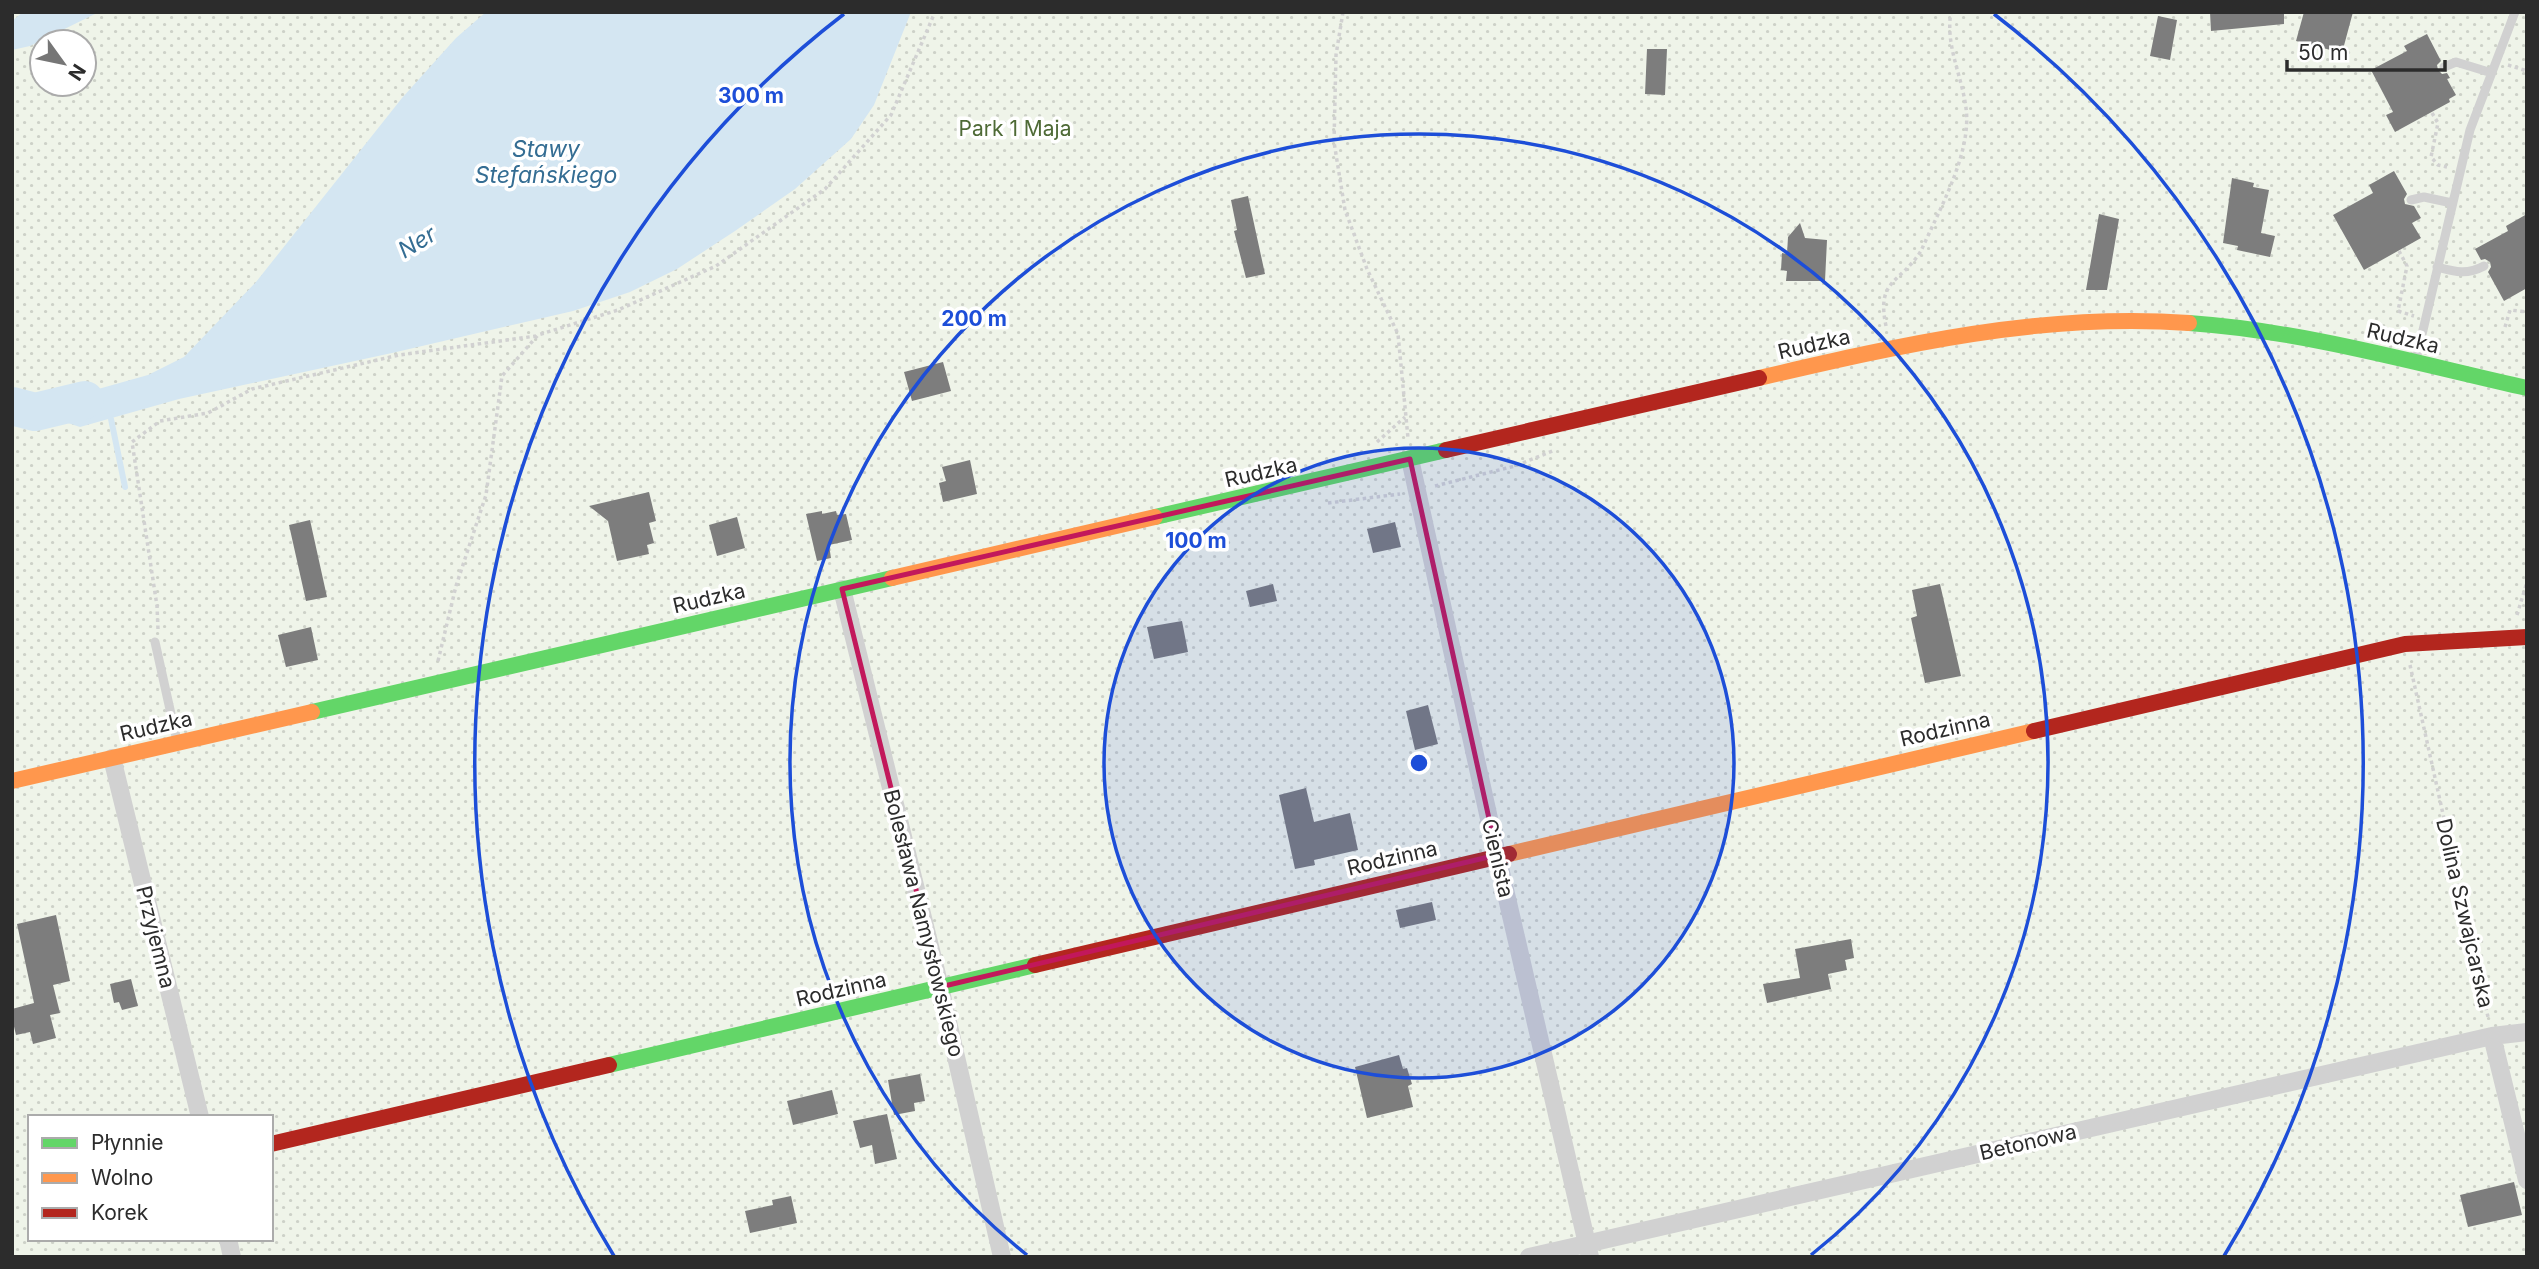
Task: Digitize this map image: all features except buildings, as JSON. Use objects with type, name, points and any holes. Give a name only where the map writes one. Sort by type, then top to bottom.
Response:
[{"type":"street","name":"Rudzka","points":[[12,781],[1954,335],[2066,321],[2153,320],[2266,331],[2527,388]]},
{"type":"street","name":"Cienista","points":[[1410,459],[1588,1250]]},
{"type":"street","name":"Bolesława Namysłowskiego","points":[[842,589],[940,987],[1002,1257]]},
{"type":"street","name":"Rodzinna","points":[[273,1144],[2405,644],[2519,637]]},
{"type":"street","name":"Przyjemna","points":[[112,758],[200,1115]]},
{"type":"street","name":"Betonowa","points":[[1529,1257],[1588,1250],[2492,1036],[2527,1032]]},
{"type":"street","name":"Dolina Szwajcarska","points":[[2492,1036],[2527,1180]]},
{"type":"lane","points":[[2415,362],[2470,130],[2515,12]]},
{"type":"lane","points":[[2444,67],[2456,62],[2492,73]]},
{"type":"lane","points":[[2411,200],[2424,197],[2452,202]]},
{"type":"lane","points":[[2437,267],[2461,274],[2484,266]]},
{"type":"lane","points":[[155,642],[177,743]]},
{"type":"path","points":[[155,642],[158,635],[157,606],[132,442],[160,421],[208,413],[252,389],[398,355],[538,335],[618,310],[716,266],[825,189],[891,115],[935,12]]},
{"type":"path","points":[[1343,12],[1338,32],[1334,142],[1343,200],[1352,230],[1398,334],[1410,459]]},
{"type":"path","points":[[1892,348],[1884,315],[1885,293],[1889,284],[1912,264],[1921,251],[1960,158],[1966,136],[1966,107],[1950,35],[1951,12]]},
{"type":"path","points":[[2432,113],[2438,123],[2431,157],[2438,165],[2460,170]]},
{"type":"path","points":[[2399,251],[2406,267],[2398,311],[2426,319]]},
{"type":"path","points":[[2505,327],[2510,310],[2527,312]]},
{"type":"path","points":[[433,684],[456,586],[486,495],[502,376],[538,335]]},
{"type":"path","points":[[1377,443],[1406,416]]},
{"type":"path","points":[[1322,503],[1417,490],[1515,466],[1565,446]]},
{"type":"path","points":[[2519,637],[2527,582]]},
{"type":"path","name":"Dolina Szwajcarska","points":[[2405,644],[2492,1036]]},
{"type":"highlighted area","points":[[1410,459],[1497,855],[940,987],[842,589]]},
{"type":"green space","name":"Park 1 Maja","points":[[12,12],[2527,12],[2527,1257],[12,1257]]},
{"type":"water","points":[[23,12],[99,12],[67,28],[28,28],[28,46],[12,50],[12,21]]},
{"type":"water","name":"Stawy Stefańskiego","points":[[486,12],[911,12],[874,105],[851,139],[795,189],[735,231],[677,269],[630,292],[573,311],[179,399],[80,427],[35,412],[84,393],[148,375],[184,357],[256,282],[402,98],[456,38]]},
{"type":"waterway","name":"Ner","points":[[12,406],[35,412],[85,400]]},
{"type":"waterway","points":[[111,419],[125,487]]},
{"type":"traffic: fast","points":[[2189,323],[2317,340],[2527,388]]},
{"type":"traffic: fast","points":[[1155,517],[1446,450]]},
{"type":"traffic: fast","points":[[312,712],[892,578]]},
{"type":"traffic: fast","points":[[609,1065],[1035,965]]},
{"type":"traffic: slow","points":[[1759,378],[1919,343],[2026,327],[2080,322],[2189,323]]},
{"type":"traffic: slow","points":[[892,578],[1155,517]]},
{"type":"traffic: slow","points":[[12,781],[312,712]]},
{"type":"traffic: slow","points":[[1509,854],[2034,731]]},
{"type":"traffic: jam","points":[[1446,450],[1759,378]]},
{"type":"traffic: jam","points":[[2034,731],[2405,644],[2527,637]]},
{"type":"traffic: jam","points":[[1035,965],[1509,854]]},
{"type":"traffic: jam","points":[[273,1144],[609,1065]]}]
